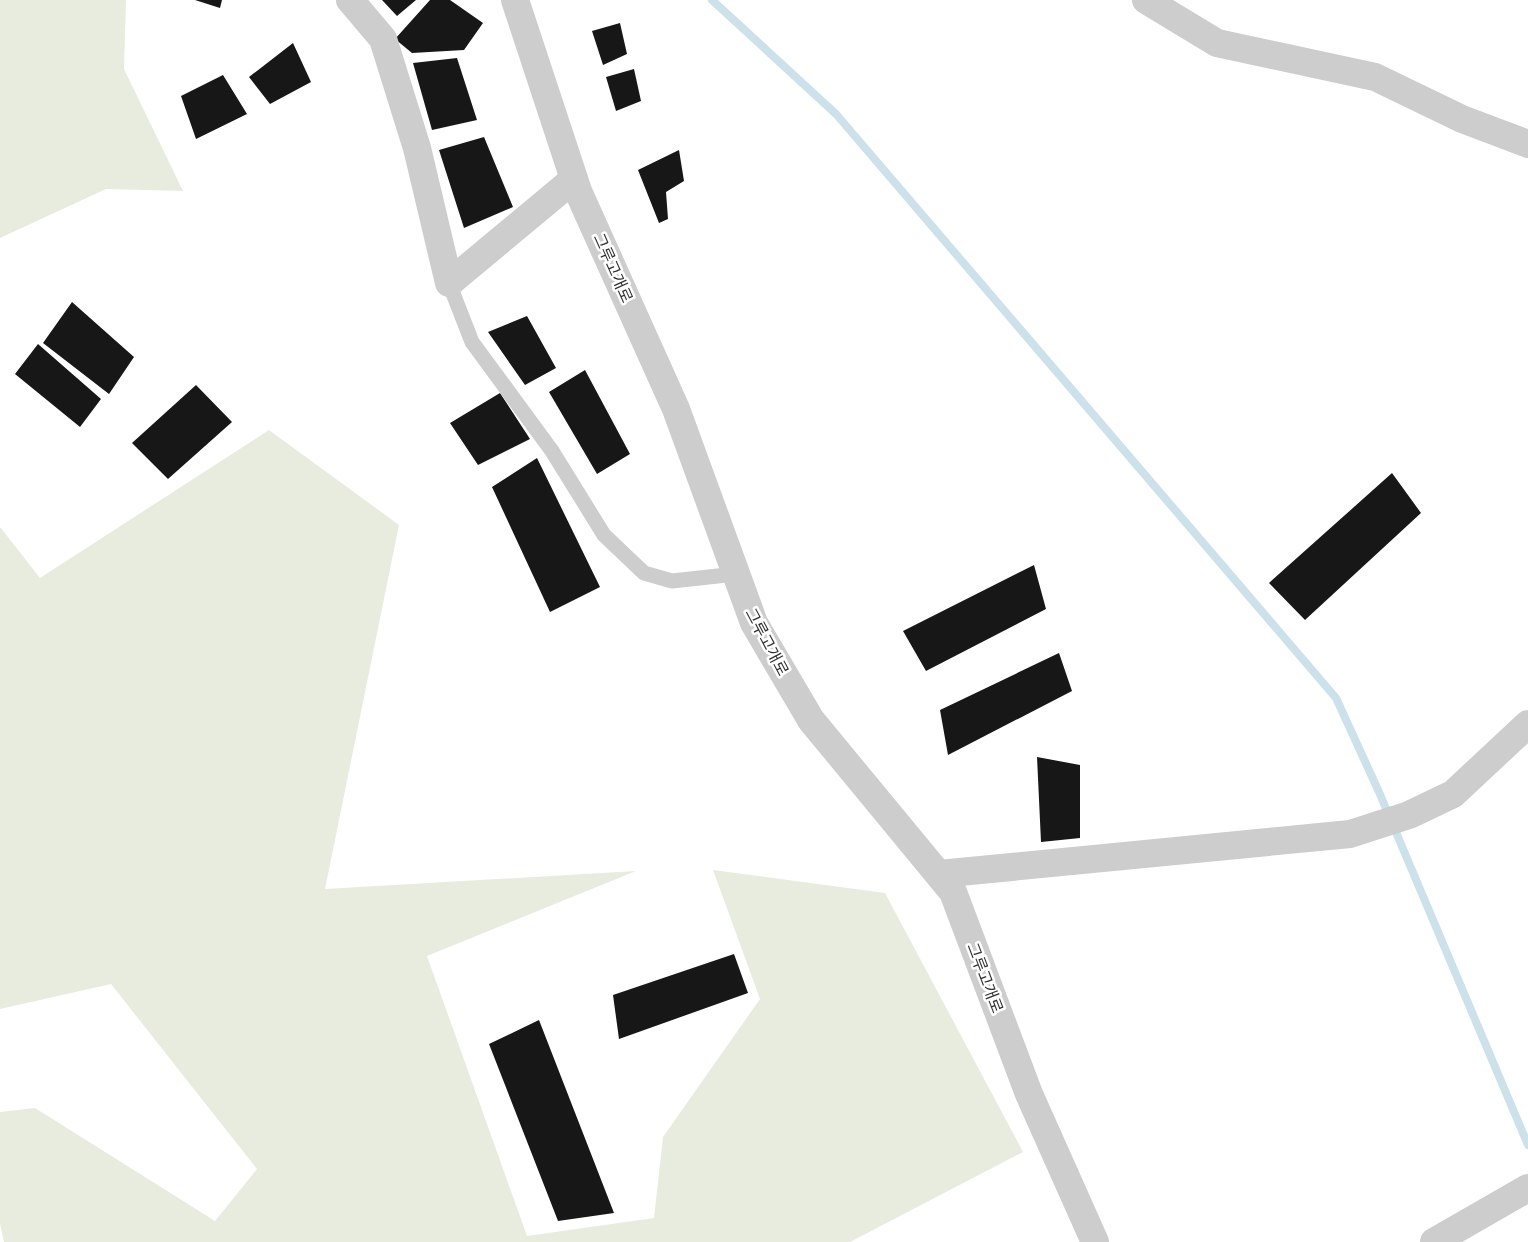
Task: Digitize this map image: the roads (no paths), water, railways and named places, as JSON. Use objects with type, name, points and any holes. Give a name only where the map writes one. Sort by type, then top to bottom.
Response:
[{"type":"street","points":[[350,0],[383,39],[417,148],[449,283],[574,179]]},
{"type":"street","name":"그루고개로","points":[[515,0],[574,179],[676,409],[754,623],[811,720],[953,892],[1029,1094],[1077,1206],[1095,1242]]},
{"type":"street","points":[[1146,0],[1217,43],[1375,77],[1462,119],[1528,144]]},
{"type":"street","points":[[939,874],[1350,834],[1409,815],[1453,794],[1528,724]]},
{"type":"street","points":[[1434,1242],[1452,1234],[1522,1192]]},
{"type":"street","points":[[1077,1206],[1106,1242]]},
{"type":"lane","points":[[449,283],[472,342],[552,451],[604,535],[644,574],[672,581],[736,574]]},
{"type":"waterway","points":[[712,0],[836,114],[1336,698],[1379,792],[1528,1145]]}]
